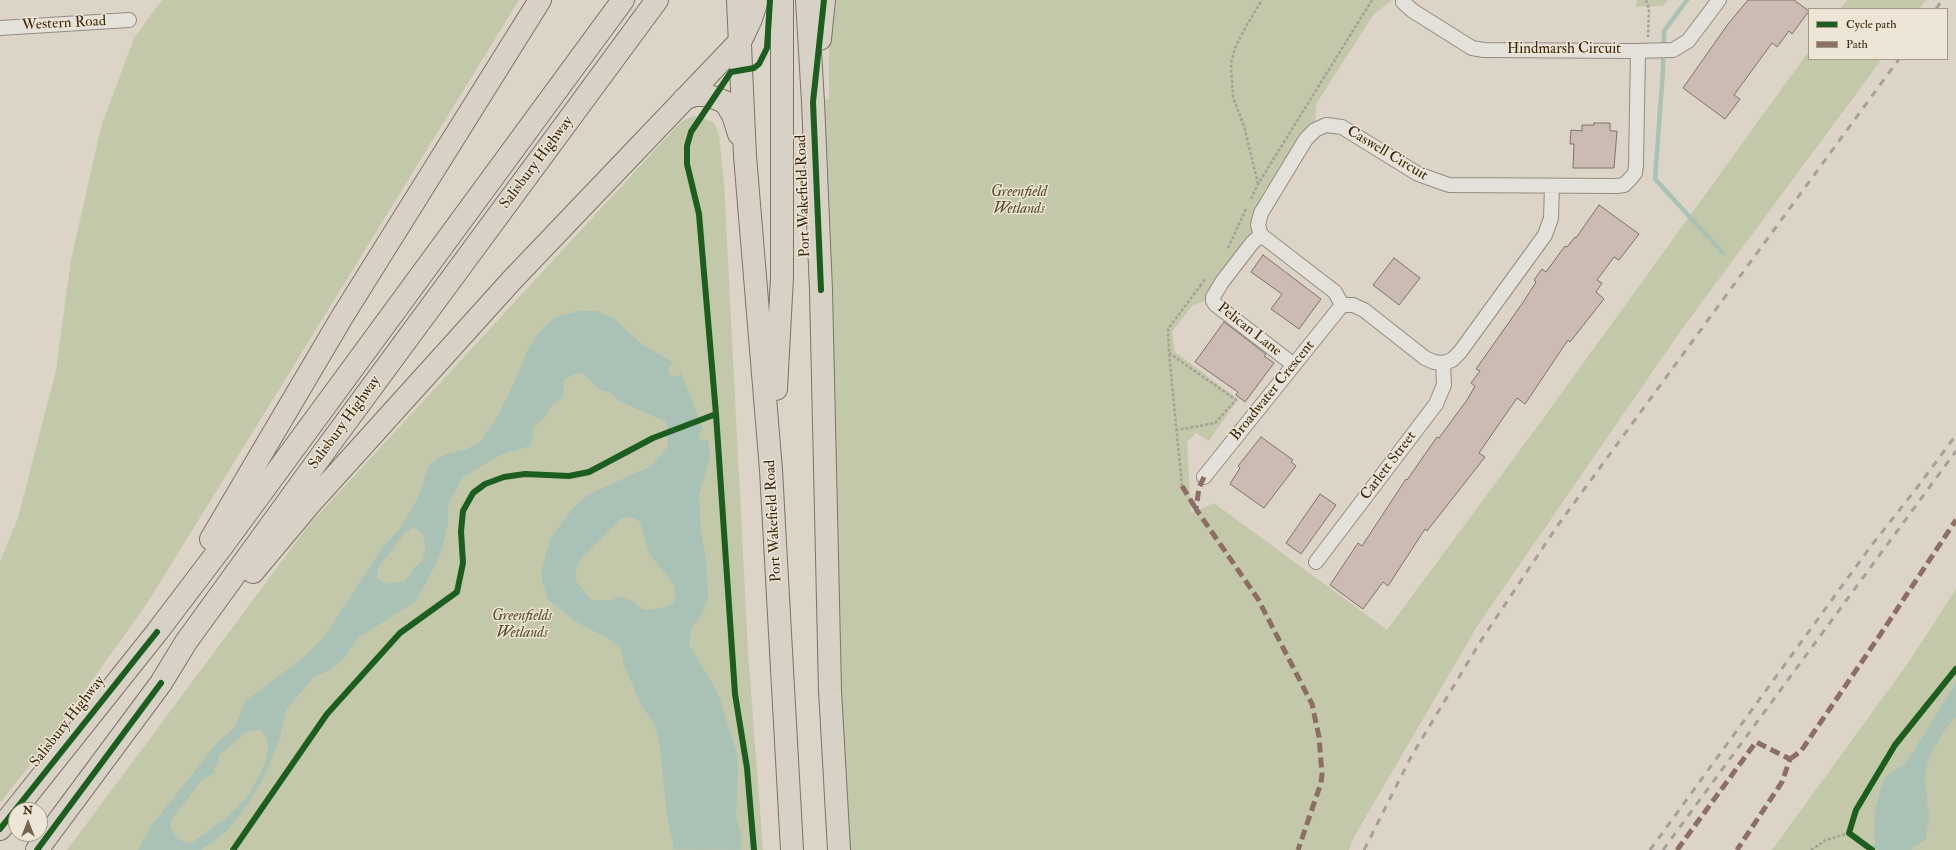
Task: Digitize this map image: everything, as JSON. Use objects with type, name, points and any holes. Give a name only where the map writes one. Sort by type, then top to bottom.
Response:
[{"type":"highway","points":[[157,632],[342,317],[540,0]]},
{"type":"highway","name":"Salisbury Highway","points":[[0,829],[157,632],[623,0]]},
{"type":"highway","name":"Salisbury Highway","points":[[37,850],[161,683],[186,642],[329,445],[657,0]]},
{"type":"highway","name":"Port Wakefield Road","points":[[738,0],[741,40],[745,156],[771,470],[792,850]]},
{"type":"highway","points":[[161,683],[199,645],[244,583],[308,506],[512,280],[741,40],[751,19],[757,0]]},
{"type":"highway","points":[[771,470],[782,277],[782,0]]},
{"type":"highway","name":"Port Wakefield Road","points":[[807,0],[821,290],[830,690],[839,850]]},
{"type":"highway","points":[[813,102],[824,0]]},
{"type":"highway","points":[[684,99],[695,95],[707,95],[724,102],[733,115],[745,156]]},
{"type":"street","name":"Hindmarsh Circuit","points":[[1403,0],[1403,2],[1413,11],[1472,48],[1484,50],[1640,45],[1653,50],[1673,50],[1688,41],[1719,0]]},
{"type":"street","name":"Western Road","points":[[0,28],[129,20]]},
{"type":"street","name":"Caswell Circuit","points":[[1261,235],[1258,225],[1264,209],[1306,139],[1315,130],[1326,125],[1342,127],[1418,174],[1438,182],[1460,186],[1617,186],[1624,184],[1632,178],[1636,165],[1640,45]]},
{"type":"street","points":[[1261,235],[1335,292],[1342,305],[1353,305],[1364,310],[1426,358],[1434,362],[1443,363],[1452,360],[1460,352],[1545,235],[1551,218],[1552,186]]},
{"type":"street","name":"Pelican Lane","points":[[1261,235],[1252,243],[1222,282],[1213,297],[1216,305],[1294,365]]},
{"type":"street","name":"Broadwater Crescent","points":[[1204,477],[1342,305]]},
{"type":"street","name":"Carlett Street","points":[[1316,562],[1436,404],[1444,385],[1443,363]]},
{"type":"path","points":[[1262,0],[1235,48],[1231,64],[1231,79],[1233,97],[1244,126],[1264,209]]},
{"type":"path","points":[[1640,45],[1648,39],[1649,8],[1646,0]]},
{"type":"path","points":[[1182,486],[1168,329],[1200,286],[1222,282]]},
{"type":"path","points":[[1169,353],[1236,400],[1215,423],[1176,430]]},
{"type":"path","points":[[1811,850],[1826,840],[1851,832]]},
{"type":"green space","points":[[162,0],[519,0],[148,602],[48,742],[0,803],[0,562],[18,518],[56,370],[71,260],[101,127],[134,38]]},
{"type":"green space","name":"Greenfield Wetlands","points":[[832,0],[1392,0],[1374,14],[1316,104],[1315,130],[1213,297],[1192,306],[1172,332],[1175,352],[1238,399],[1209,441],[1196,433],[1187,442],[1191,513],[1214,503],[1387,630],[1545,416],[1808,52],[1808,60],[1881,60],[1682,329],[1478,625],[1354,837],[1349,850],[839,850],[813,102],[829,99],[829,39]]},
{"type":"green space","points":[[1637,0],[1668,0],[1663,6],[1636,7]]},
{"type":"green space","points":[[1847,0],[1926,0],[1920,8],[1841,8]]},
{"type":"green space","name":"Greenfields Wetlands","points":[[695,116],[714,122],[719,135],[724,182],[748,652],[763,850],[67,850],[308,526],[677,126],[685,119]]},
{"type":"green space","points":[[1956,589],[1956,850],[1772,850],[1908,663]]},
{"type":"shaded area","points":[[580,311],[597,311],[612,317],[643,345],[673,362],[668,369],[670,375],[677,377],[681,373],[703,429],[699,433],[699,438],[702,441],[708,440],[710,456],[699,496],[701,532],[706,560],[708,597],[702,614],[691,629],[689,645],[713,684],[720,699],[736,751],[738,767],[736,818],[741,833],[741,850],[674,849],[667,816],[660,748],[655,725],[641,705],[624,665],[621,650],[611,640],[576,622],[548,600],[541,573],[550,539],[573,508],[589,494],[649,467],[663,453],[668,445],[667,422],[619,401],[611,393],[600,390],[583,373],[574,374],[564,380],[563,397],[553,404],[542,420],[533,427],[533,437],[530,446],[500,455],[462,478],[448,505],[448,524],[443,545],[435,566],[415,602],[358,638],[343,659],[330,670],[314,677],[286,710],[279,741],[266,773],[250,801],[227,831],[201,850],[138,850],[151,826],[217,743],[235,727],[245,701],[305,656],[324,637],[383,547],[399,530],[419,496],[428,467],[436,459],[446,454],[465,450],[481,441],[496,419],[514,383],[527,351],[539,332],[561,315]],"holes":[[[632,517],[640,522],[649,554],[673,583],[675,601],[668,607],[644,610],[631,600],[620,596],[612,600],[591,600],[576,581],[576,571],[580,559],[622,518]],[[413,527],[423,534],[425,547],[423,560],[414,568],[405,581],[388,584],[377,579],[378,568],[405,533]],[[260,729],[267,739],[268,750],[265,764],[249,795],[225,819],[191,843],[182,841],[173,833],[170,823],[202,780],[214,773],[214,768],[219,762],[219,755],[247,732]]]},
{"type":"shaded area","points":[[1956,683],[1956,717],[1944,731],[1929,757],[1925,778],[1929,818],[1926,839],[1911,850],[1878,850],[1874,839],[1875,809],[1884,778],[1906,763]]},
{"type":"building","points":[[1748,0],[1794,0],[1808,10],[1792,34],[1789,31],[1777,47],[1772,43],[1734,95],[1740,99],[1725,119],[1683,88],[1728,24]]},
{"type":"building","points":[[1594,123],[1610,123],[1610,131],[1617,131],[1614,168],[1573,168],[1574,144],[1570,144],[1571,130],[1582,131],[1582,125],[1594,125]]},
{"type":"building","points":[[1599,205],[1639,234],[1619,260],[1614,257],[1597,280],[1602,283],[1596,292],[1604,299],[1570,342],[1568,340],[1525,404],[1517,398],[1479,453],[1485,457],[1427,531],[1425,529],[1388,586],[1383,582],[1363,609],[1330,585],[1358,543],[1362,546],[1406,479],[1407,480],[1437,437],[1439,438],[1467,400],[1475,386],[1471,383],[1480,371],[1476,369],[1524,301],[1536,282],[1534,280],[1542,269],[1546,272],[1565,246],[1567,247],[1575,237],[1576,238]]},
{"type":"building","points":[[1263,255],[1321,299],[1299,329],[1271,309],[1282,294],[1251,272]]},
{"type":"building","points":[[1394,258],[1420,278],[1399,305],[1373,285]]},
{"type":"building","points":[[1224,322],[1266,354],[1264,356],[1274,363],[1245,402],[1236,395],[1238,392],[1195,362]]},
{"type":"building","points":[[1261,437],[1293,460],[1291,462],[1296,466],[1264,508],[1230,484],[1240,468],[1238,466]]},
{"type":"building","points":[[1320,494],[1336,505],[1301,554],[1286,543]]},
{"type":"waterway","points":[[1687,0],[1664,31],[1663,70],[1655,179],[1723,253]]},
{"type":"waterway","points":[[1870,850],[1876,846]]},
{"type":"railway","points":[[1937,8],[1942,0]]},
{"type":"railway","points":[[1364,850],[1411,757],[1482,639],[1558,525],[1898,60]]},
{"type":"railway","points":[[1650,850],[1871,546],[1956,435]]},
{"type":"railway","points":[[1663,850],[1956,451]]},
{"type":"marked path","points":[[1204,477],[1199,488],[1196,509],[1258,599],[1312,704],[1319,737],[1322,774],[1321,783],[1298,850]]},
{"type":"marked path","points":[[1182,486],[1196,509]]},
{"type":"marked path","points":[[1790,759],[1801,751],[1956,520]]},
{"type":"marked path","points":[[1677,850],[1756,742],[1790,759],[1782,782],[1737,850]]},
{"type":"cycle path","points":[[754,850],[747,768],[735,694],[716,414],[699,214],[687,164],[687,146],[691,132],[731,72],[754,68],[759,64],[767,48],[770,0]]},
{"type":"cycle path","points":[[821,290],[813,102],[824,0]]},
{"type":"cycle path","points":[[233,850],[327,714],[400,633],[457,592],[463,563],[461,531],[463,511],[473,493],[485,484],[504,477],[525,474],[569,476],[589,472],[653,438],[716,414]]},
{"type":"cycle path","points":[[0,829],[157,632]]},
{"type":"cycle path","points":[[1872,850],[1849,833],[1856,810],[1895,745],[1956,669]]},
{"type":"cycle path","points":[[37,850],[161,683]]}]
